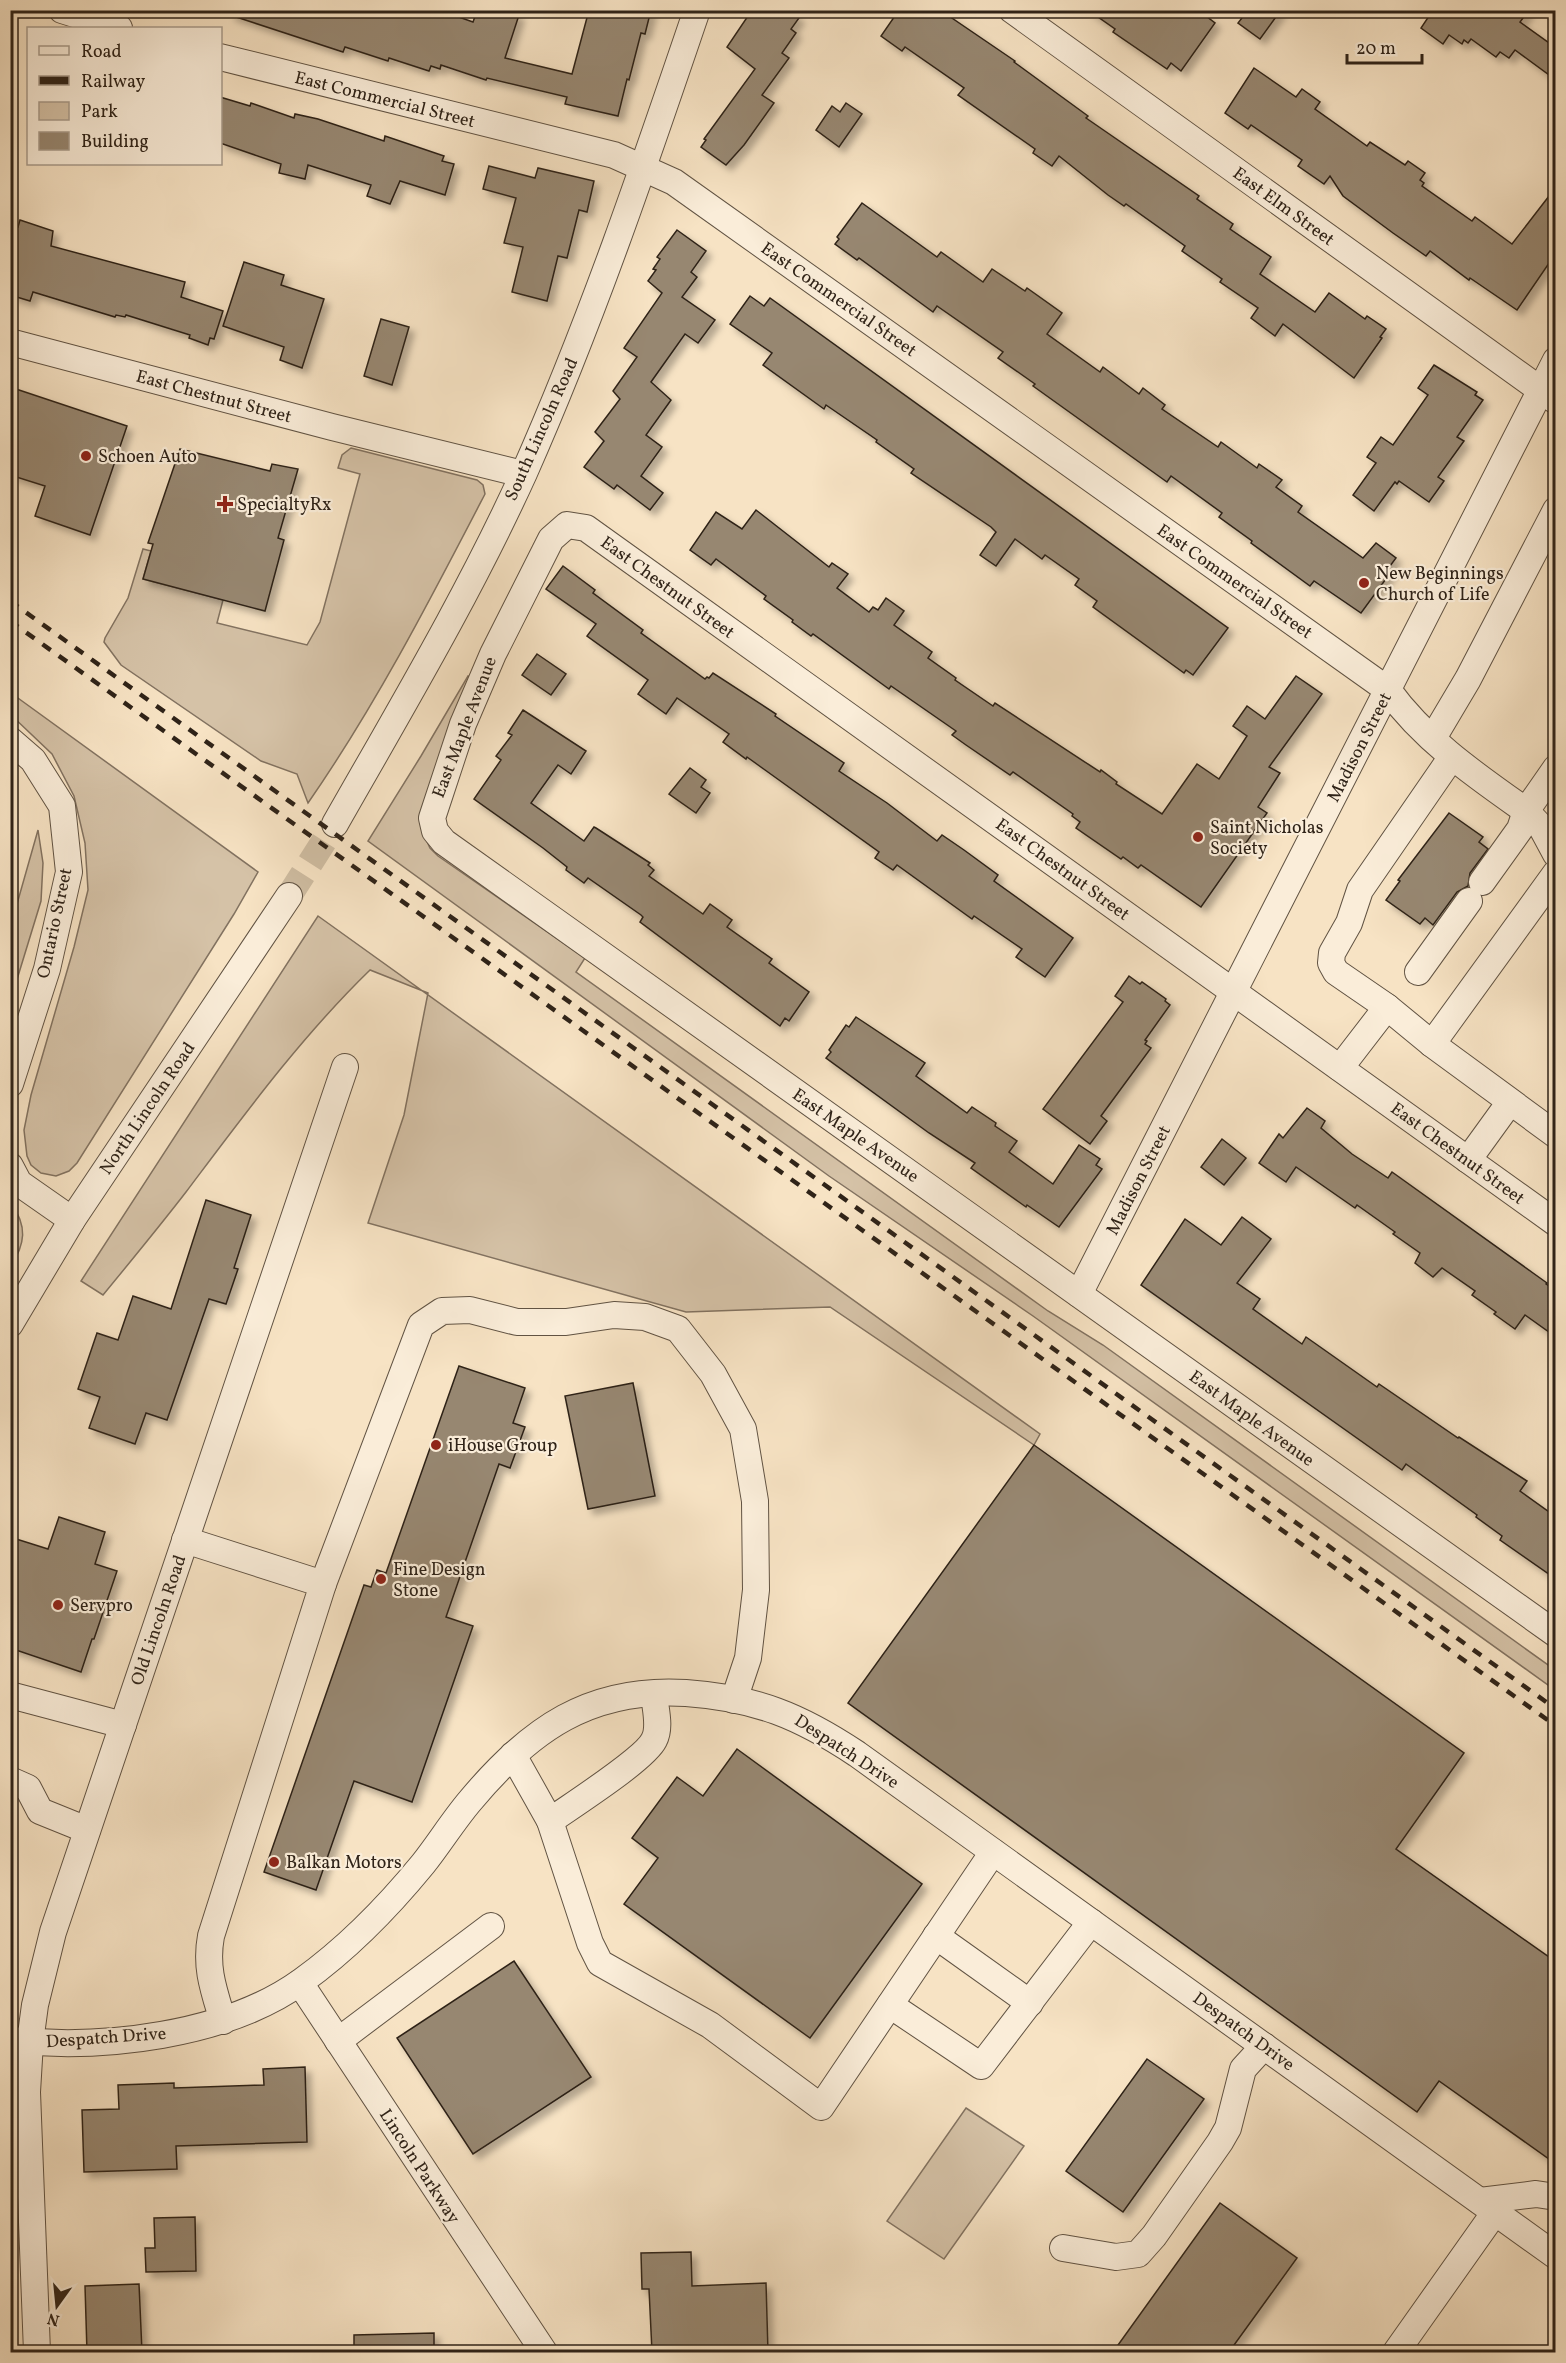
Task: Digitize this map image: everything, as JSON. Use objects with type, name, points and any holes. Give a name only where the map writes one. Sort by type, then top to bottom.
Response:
[{"type":"street","points":[[62,10],[116,27]]},
{"type":"street","name":"South Lincoln Road","points":[[335,824],[446,629],[523,474],[578,345],[644,168],[697,10]]},
{"type":"street","name":"East Elm Street","points":[[1012,10],[1548,396]]},
{"type":"street","name":"East Commercial Street","points":[[222,57],[614,155],[674,182],[1388,690],[1406,714],[1451,758],[1526,810],[1542,828],[1556,854]]},
{"type":"street","name":"East Chestnut Street","points":[[10,342],[321,424],[523,474]]},
{"type":"street","name":"Madison Street","points":[[1079,1294],[1388,690],[1548,396],[1556,360]]},
{"type":"street","points":[[1433,738],[1468,679],[1556,510]]},
{"type":"street","name":"East Chestnut Street","points":[[567,525],[586,528],[1556,1222]]},
{"type":"street","name":"East Maple Avenue","points":[[567,525],[551,539],[493,654],[463,724],[432,818],[435,831],[444,842],[1556,1634]]},
{"type":"street","name":"Ontario Street","points":[[10,740],[33,760],[62,806],[69,872],[47,969],[10,1084]]},
{"type":"street","points":[[1451,758],[1360,890],[1349,923],[1332,953],[1331,963],[1336,972],[1387,1007],[1432,1044],[1556,1135]]},
{"type":"street","points":[[1418,972],[1520,829],[1526,810],[1556,768]]},
{"type":"street","points":[[1432,1044],[1556,873]]},
{"type":"street","name":"North Lincoln Road","points":[[10,1324],[72,1220],[289,896]]},
{"type":"street","points":[[1340,1068],[1387,1007]]},
{"type":"street","name":"Old Lincoln Road","points":[[20,2041],[35,2005],[53,1932],[87,1830],[345,1067]]},
{"type":"street","points":[[1468,1160],[1510,1102]]},
{"type":"street","points":[[10,1166],[19,1183],[72,1220]]},
{"type":"street","points":[[222,2021],[210,1975],[208,1956],[211,1936],[323,1584],[421,1325],[442,1311],[470,1310],[517,1322],[566,1323],[614,1315],[645,1317],[678,1329],[713,1374],[742,1429],[755,1501],[756,1590],[748,1658],[734,1700]]},
{"type":"street","points":[[185,1540],[323,1584]]},
{"type":"street","name":"Despatch Drive","points":[[20,2041],[123,2040],[175,2033],[222,2021],[258,2007],[300,1983],[350,1944],[424,1863],[471,1800],[513,1755],[542,1730],[572,1712],[602,1701],[669,1692],[712,1695],[790,1715],[826,1733],[1556,2256]]},
{"type":"street","points":[[550,1821],[642,1755],[654,1740],[657,1726],[654,1694]]},
{"type":"street","points":[[10,1695],[123,1725]]},
{"type":"street","points":[[513,1755],[550,1821],[590,1943],[600,1962],[710,2025],[822,2107],[993,1852]]},
{"type":"street","points":[[10,1780],[28,1788],[40,1810],[87,1830]]},
{"type":"street","points":[[890,2005],[981,2066],[1092,1922]]},
{"type":"street","points":[[338,2042],[491,1926]]},
{"type":"street","points":[[936,1936],[1030,2003]]},
{"type":"street","name":"Lincoln Parkway","points":[[300,1983],[543,2351]]},
{"type":"street","points":[[20,2041],[27,2092],[37,2352]]},
{"type":"street","points":[[1063,2248],[1116,2257],[1138,2254],[1154,2236],[1220,2142],[1228,2128],[1243,2069],[1264,2046]]},
{"type":"street","points":[[1396,2352],[1488,2207],[1536,2194],[1556,2197]]},
{"type":"green space","points":[[351,448],[477,480],[483,485],[485,494],[423,613],[379,690],[308,803],[297,774],[261,761],[121,665],[104,642],[128,598],[143,549],[151,551],[143,579],[223,600],[217,623],[307,645],[320,622],[360,474],[338,468],[342,455]]},
{"type":"green space","points":[[468,676],[472,678],[424,835],[430,848],[438,856],[585,958],[576,972],[1048,1311],[1103,1345],[1555,1670],[1555,1690],[1033,1316],[829,1176],[368,841]]},
{"type":"green space","points":[[11,693],[258,872],[234,914],[77,1163],[69,1171],[56,1176],[41,1173],[31,1165],[27,1156],[24,1130],[31,1095],[88,890],[85,843],[74,796],[52,754],[11,715]]},
{"type":"green space","points":[[38,830],[43,863],[41,901],[11,999],[11,925]]},
{"type":"green space","points":[[318,916],[422,991],[370,970],[297,1049],[103,1295],[81,1281]]},
{"type":"green space","points":[[428,995],[1040,1434],[1034,1445],[830,1307],[686,1312],[368,1223],[404,1115]]},
{"type":"green space","points":[[11,1203],[20,1220],[23,1235],[22,1243],[11,1267]]},
{"type":"green space","points":[[966,2108],[1024,2146],[944,2259],[887,2221]]},
{"type":"building","points":[[230,10],[408,10],[425,16],[427,10],[439,10],[473,22],[477,11],[507,11],[519,15],[505,58],[572,74],[589,10],[651,10],[645,34],[641,33],[618,116],[565,104],[567,97],[487,78],[486,80],[441,65],[440,69],[431,66],[429,71],[345,47],[343,52],[230,15]]},
{"type":"building","points":[[752,10],[788,10],[799,18],[791,29],[796,33],[782,53],[789,58],[762,95],[774,103],[744,145],[726,165],[701,147],[706,140],[704,139],[755,69],[727,47]]},
{"type":"building","points":[[899,10],[940,10],[1015,61],[1088,116],[1086,118],[1199,196],[1197,199],[1233,224],[1230,229],[1271,257],[1260,274],[1315,312],[1329,293],[1365,319],[1367,316],[1386,329],[1354,378],[1283,324],[1275,336],[1251,318],[1258,308],[1220,282],[1222,279],[1182,251],[1185,246],[1126,204],[1124,206],[1108,195],[1059,156],[1052,166],[1033,153],[1035,149],[958,95],[964,88],[905,47],[902,51],[881,36]]},
{"type":"building","points":[[1088,10],[1198,10],[1215,23],[1181,71],[1171,63],[1167,69],[1113,32],[1115,29]]},
{"type":"building","points":[[1248,10],[1281,10],[1260,39],[1238,23]]},
{"type":"building","points":[[1433,10],[1529,10],[1520,22],[1556,48],[1556,80],[1515,50],[1509,58],[1500,52],[1496,57],[1471,39],[1468,43],[1464,40],[1462,44],[1449,35],[1443,44],[1421,28]]},
{"type":"building","points":[[1254,68],[1296,97],[1302,89],[1320,102],[1315,109],[1367,146],[1370,142],[1405,165],[1408,161],[1425,173],[1420,180],[1424,183],[1422,186],[1472,221],[1475,217],[1512,244],[1556,187],[1556,253],[1517,310],[1470,278],[1469,280],[1430,251],[1426,256],[1393,233],[1343,196],[1330,176],[1324,184],[1298,166],[1302,160],[1251,125],[1248,129],[1225,113]]},
{"type":"building","points":[[222,98],[250,106],[251,103],[294,118],[295,114],[318,119],[384,141],[385,136],[444,156],[442,161],[454,164],[445,195],[400,181],[390,204],[367,196],[371,185],[308,165],[305,179],[279,173],[281,164],[222,144]]},
{"type":"building","points":[[846,103],[862,114],[839,147],[816,130],[832,106],[840,112]]},
{"type":"building","points":[[489,166],[535,178],[538,168],[594,181],[587,212],[579,210],[567,258],[558,256],[547,301],[512,292],[523,247],[504,243],[516,198],[483,189]]},
{"type":"building","points":[[862,203],[937,257],[941,252],[983,282],[992,269],[1025,291],[1027,288],[1062,313],[1047,334],[1100,372],[1103,367],[1139,394],[1143,388],[1165,405],[1162,409],[1218,447],[1221,442],[1257,468],[1259,464],[1282,480],[1276,487],[1302,506],[1298,512],[1363,558],[1376,543],[1396,558],[1387,570],[1391,572],[1361,613],[1314,581],[1310,586],[1251,543],[1252,541],[1219,517],[1222,513],[1171,476],[1167,482],[1033,386],[1035,384],[998,358],[1003,352],[937,306],[933,312],[859,258],[857,260],[835,244],[839,239],[837,237]]},
{"type":"building","points":[[20,220],[53,231],[51,246],[185,282],[181,297],[223,311],[214,339],[210,338],[208,345],[189,338],[190,335],[126,315],[115,317],[33,292],[30,301],[10,295],[10,239]]},
{"type":"building","points":[[677,230],[706,251],[691,272],[697,277],[682,297],[715,320],[698,343],[685,334],[651,382],[671,400],[646,435],[662,447],[641,476],[663,493],[650,510],[617,485],[614,489],[584,467],[604,441],[595,432],[620,399],[613,391],[637,357],[624,348],[662,293],[648,281],[656,270],[653,269],[660,259],[657,257]]},
{"type":"building","points":[[244,262],[284,275],[281,285],[324,299],[302,368],[280,360],[284,347],[223,326]]},
{"type":"building","points":[[750,296],[764,306],[770,298],[1228,628],[1193,675],[1186,670],[1184,673],[1093,607],[1097,601],[1075,585],[1079,579],[1045,555],[1042,559],[1015,539],[996,566],[980,555],[996,532],[991,527],[911,473],[914,469],[876,442],[877,440],[826,405],[824,409],[763,365],[772,353],[730,324]]},
{"type":"building","points":[[381,319],[409,327],[392,385],[364,376]]},
{"type":"building","points":[[1434,365],[1477,392],[1475,395],[1483,400],[1457,437],[1464,441],[1438,477],[1444,481],[1429,502],[1399,481],[1397,484],[1395,482],[1374,511],[1353,495],[1376,463],[1367,457],[1381,437],[1393,445],[1428,395],[1418,388]]},
{"type":"building","name":"Schoen Auto","points":[[10,387],[127,426],[90,535],[35,516],[45,486],[10,475]]},
{"type":"building","name":"SpecialtyRx","points":[[180,449],[270,471],[272,464],[298,469],[278,538],[284,540],[265,611],[143,579],[153,544],[148,543]]},
{"type":"building","points":[[756,510],[829,567],[832,563],[848,574],[837,588],[869,612],[873,607],[878,610],[886,598],[904,611],[894,625],[932,652],[928,658],[956,678],[955,680],[993,706],[995,703],[1100,772],[1101,770],[1117,782],[1116,784],[1162,814],[1197,764],[1219,779],[1247,736],[1233,726],[1247,706],[1265,719],[1296,676],[1322,694],[1269,767],[1280,773],[1258,807],[1267,813],[1201,907],[1141,865],[1138,868],[1123,857],[1121,859],[1076,828],[1080,822],[1072,816],[1073,814],[1013,772],[1010,775],[966,745],[952,735],[956,731],[891,686],[889,689],[813,634],[811,636],[764,599],[766,596],[716,559],[711,565],[690,550],[716,512],[742,529]]},
{"type":"building","points":[[563,566],[595,590],[593,593],[643,630],[641,633],[705,679],[713,673],[776,714],[775,716],[844,763],[839,771],[887,803],[937,841],[942,835],[964,850],[998,875],[994,881],[1073,938],[1045,977],[1016,957],[1022,949],[974,916],[972,919],[897,865],[893,870],[875,858],[879,852],[723,742],[729,734],[677,698],[666,714],[638,694],[648,680],[587,636],[596,624],[546,589]]},
{"type":"building","points":[[537,654],[566,674],[551,695],[522,675]]},
{"type":"building","points":[[523,710],[586,751],[571,774],[558,765],[531,803],[584,841],[594,827],[596,828],[650,863],[648,865],[654,870],[649,876],[703,914],[710,904],[732,920],[727,927],[772,959],[769,963],[809,992],[789,1021],[785,1018],[780,1026],[640,922],[643,917],[641,915],[588,878],[584,883],[543,848],[474,799],[501,760],[496,756],[512,735],[508,733]]},
{"type":"building","points":[[690,768],[706,780],[701,787],[710,793],[696,813],[669,794]]},
{"type":"building","points":[[1449,813],[1483,837],[1479,842],[1488,849],[1470,873],[1468,886],[1457,892],[1433,925],[1425,918],[1420,924],[1386,900],[1400,881],[1398,880]]},
{"type":"building","points":[[1129,976],[1140,984],[1142,982],[1166,999],[1165,1001],[1170,1005],[1145,1040],[1147,1041],[1145,1044],[1151,1048],[1101,1116],[1107,1121],[1090,1144],[1043,1109],[1123,1002],[1115,996]]},
{"type":"building","points":[[856,1017],[925,1063],[916,1076],[967,1113],[972,1107],[996,1123],[995,1126],[1017,1141],[1009,1152],[1053,1184],[1079,1145],[1100,1159],[1096,1165],[1102,1169],[1059,1227],[971,1168],[975,1163],[929,1133],[826,1058],[846,1025],[849,1027]]},
{"type":"building","points":[[1307,1108],[1325,1121],[1321,1128],[1352,1154],[1388,1178],[1392,1172],[1556,1291],[1556,1337],[1525,1315],[1515,1329],[1472,1295],[1475,1291],[1442,1268],[1433,1277],[1415,1263],[1420,1253],[1393,1234],[1395,1232],[1357,1205],[1355,1208],[1296,1167],[1286,1182],[1259,1163],[1279,1134],[1283,1138]]},
{"type":"building","points":[[1222,1139],[1246,1158],[1224,1185],[1201,1167]]},
{"type":"building","points":[[206,1200],[251,1215],[234,1268],[238,1269],[226,1304],[209,1299],[167,1420],[146,1413],[135,1444],[89,1428],[100,1397],[78,1389],[97,1333],[118,1340],[133,1296],[171,1309]]},
{"type":"building","points":[[1242,1217],[1271,1239],[1237,1283],[1260,1299],[1253,1309],[1302,1344],[1306,1337],[1377,1387],[1379,1384],[1458,1438],[1527,1481],[1520,1491],[1556,1517],[1556,1579],[1500,1540],[1502,1536],[1476,1517],[1477,1515],[1406,1464],[1402,1470],[1141,1285],[1185,1219],[1221,1245]]},
{"type":"building","points":[[459,1366],[525,1388],[513,1423],[525,1427],[510,1468],[499,1464],[446,1617],[473,1626],[412,1802],[354,1781],[316,1890],[264,1872],[364,1585],[371,1587],[377,1570],[386,1573]]},
{"type":"building","points":[[633,1383],[655,1496],[588,1509],[565,1396]]},
{"type":"building","points":[[1034,1445],[1464,1753],[1396,1849],[1556,1962],[1556,2164],[1439,2081],[1417,2112],[848,1703]]},
{"type":"building","name":"Servpro","points":[[59,1517],[105,1532],[95,1564],[117,1571],[81,1672],[10,1648],[10,1537],[48,1549]]},
{"type":"building","points":[[737,1749],[922,1884],[810,2038],[624,1904],[658,1858],[632,1838],[677,1777],[703,1796]]},
{"type":"building","points":[[514,1961],[591,2077],[473,2154],[397,2038]]},
{"type":"building","points":[[1147,2059],[1204,2099],[1123,2212],[1066,2171]]},
{"type":"building","points":[[305,2067],[307,2142],[176,2146],[177,2169],[84,2172],[82,2110],[119,2109],[118,2085],[174,2083],[174,2088],[264,2085],[263,2069]]},
{"type":"building","points":[[1220,2203],[1297,2258],[1229,2352],[1113,2352]]},
{"type":"building","points":[[195,2217],[196,2271],[146,2272],[145,2248],[155,2248],[154,2218]]},
{"type":"building","points":[[691,2252],[692,2286],[766,2283],[768,2352],[652,2352],[649,2289],[642,2289],[641,2253]]},
{"type":"building","points":[[139,2284],[142,2352],[87,2352],[85,2286]]},
{"type":"building","points":[[434,2333],[434,2352],[354,2352],[354,2335]]},
{"type":"tunnel","points":[[289,896],[335,824]]},
{"type":"railway","points":[[10,601],[1556,1709]]},
{"type":"railway","points":[[10,621],[1556,1726]]},
{"type":"place","name":"Schoen Auto","points":[[86,456]]},
{"type":"place","name":"SpecialtyRx","points":[[225,504]]},
{"type":"place","name":"New Beginnings Church of Life","points":[[1364,583]]},
{"type":"place","name":"Saint Nicholas Society","points":[[1198,837]]},
{"type":"place","name":"iHouse Group","points":[[436,1445]]},
{"type":"place","name":"Fine Design Stone","points":[[381,1579]]},
{"type":"place","name":"Servpro","points":[[58,1605]]},
{"type":"place","name":"Balkan Motors","points":[[274,1862]]}]
